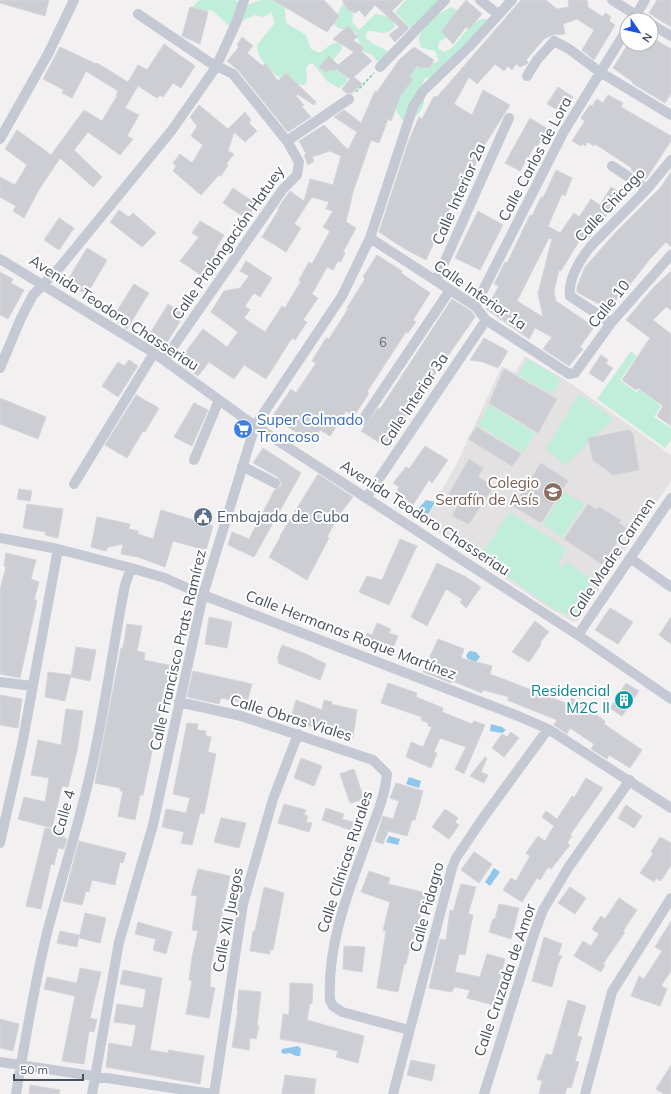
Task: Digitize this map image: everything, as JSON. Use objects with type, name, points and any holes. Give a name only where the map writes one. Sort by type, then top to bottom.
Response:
[{"type":"street","points":[[0,139],[48,54],[74,0]]},
{"type":"street","points":[[0,368],[21,318],[33,295],[60,267],[172,130],[216,67],[236,24],[244,0]]},
{"type":"street","points":[[380,67],[445,0]]},
{"type":"street","points":[[480,0],[498,14]]},
{"type":"street","name":"Calle Francisco Prats Ramírez","points":[[92,1094],[119,942],[153,825],[203,595],[255,426],[342,296],[370,238],[413,107],[423,91],[470,46],[512,0]]},
{"type":"street","points":[[612,0],[629,12]]},
{"type":"street","points":[[641,12],[646,0]]},
{"type":"street","name":"Calle Prolongación Hatuey","points":[[138,14],[216,67],[233,74],[287,141],[299,162],[297,175],[283,189],[164,360]]},
{"type":"street","points":[[659,29],[671,36]]},
{"type":"street","points":[[528,76],[537,60],[554,42],[569,49],[600,72],[671,115]]},
{"type":"street","name":"Calle Carlos de Lora","points":[[475,306],[563,133],[619,42]]},
{"type":"street","points":[[287,141],[349,99]]},
{"type":"street","name":"Calle Interior 2a","points":[[436,281],[509,118]]},
{"type":"street","name":"Calle Chicago","points":[[611,323],[570,296],[569,290],[584,255],[647,189],[671,160]]},
{"type":"street","points":[[612,166],[647,189]]},
{"type":"street","name":"Calle Interior 1a","points":[[370,238],[475,306],[486,320],[569,374],[573,374]]},
{"type":"street","name":"Calle 10","points":[[573,374],[611,323],[671,255]]},
{"type":"street","name":"Avenida Teodoro Chasseriau","points":[[0,259],[154,353],[255,426],[578,635],[671,699]]},
{"type":"street","points":[[362,421],[450,290]]},
{"type":"street","name":"Calle Interior 3a","points":[[366,498],[486,320]]},
{"type":"street","points":[[74,484],[154,353]]},
{"type":"street","points":[[194,460],[219,400]]},
{"type":"street","points":[[242,466],[275,483]]},
{"type":"street","name":"Calle Madre Carmen","points":[[578,635],[671,498]]},
{"type":"street","name":"Calle Hermanas Roque Martínez","points":[[0,538],[58,549],[165,578],[203,595],[548,729],[630,780],[671,808]]},
{"type":"street","points":[[0,843],[22,745],[58,549]]},
{"type":"street","points":[[630,558],[671,587]]},
{"type":"street","name":"Calle 4","points":[[16,1094],[47,935],[92,769],[125,585],[131,568]]},
{"type":"street","points":[[0,682],[32,686]]},
{"type":"street","name":"Calle Obras Viales","points":[[179,702],[241,716],[298,734],[373,760],[387,774]]},
{"type":"street","name":"Calle Pidagro","points":[[393,1094],[448,882],[456,858],[483,818],[548,729]]},
{"type":"street","name":"Calle XII Juegos","points":[[213,1094],[243,904],[273,799],[298,734]]},
{"type":"street","name":"Calle Clínicas Rurales","points":[[387,774],[383,796],[350,889],[338,928],[334,947],[330,1000],[333,1006],[342,1012],[409,1030]]},
{"type":"street","name":"Calle Cruzada de Amor","points":[[484,1094],[533,937],[543,910],[568,868],[630,780]]},
{"type":"street","points":[[585,1094],[612,992],[670,902]]},
{"type":"street","points":[[0,1062],[95,1075],[213,1094]]},
{"type":"path","points":[[349,99],[380,67]]},
{"type":"shaded area","name":"Colegio Serafín de Asís","points":[[525,356],[569,382],[671,455],[671,481],[578,621],[573,622],[544,605],[424,523],[458,461],[502,366],[515,373]]},
{"type":"green space","points":[[235,0],[245,4],[261,0],[284,0],[286,23],[306,35],[311,49],[319,53],[332,44],[342,44],[342,49],[330,64],[331,68],[340,72],[347,78],[346,83],[339,88],[328,82],[313,64],[309,64],[306,68],[307,82],[304,85],[288,83],[263,62],[258,50],[257,45],[274,24],[271,12],[264,17],[255,15],[234,25],[228,25],[214,12],[209,10],[195,16],[189,11],[198,1]]},
{"type":"green space","points":[[356,0],[352,22],[359,30],[375,14],[388,17],[394,24],[395,27],[388,32],[383,33],[368,31],[365,37],[373,44],[390,52],[391,62],[386,68],[383,68],[372,55],[362,51],[356,32],[339,28],[333,21],[344,2]]},
{"type":"green space","points":[[406,0],[439,0],[411,29],[395,12]]},
{"type":"green space","points":[[451,7],[461,12],[455,32],[439,42],[438,48],[444,52],[454,46],[475,23],[481,19],[487,19],[488,22],[440,77],[425,78],[423,84],[424,104],[422,108],[414,118],[402,120],[396,110],[401,92],[410,74],[420,66],[439,61],[435,51],[420,47],[419,36],[432,18]]},
{"type":"green space","points":[[631,351],[637,356],[620,380],[636,392],[639,389],[661,406],[654,417],[671,428],[671,440],[665,448],[597,399]]},
{"type":"green space","points":[[527,359],[561,379],[552,394],[518,375]]},
{"type":"green space","points":[[579,394],[613,419],[565,465],[546,449]]},
{"type":"green space","points":[[489,405],[535,433],[523,453],[478,425]]},
{"type":"green space","points":[[564,492],[584,504],[562,538],[543,524]]},
{"type":"green space","points":[[509,512],[566,548],[558,565],[562,568],[566,562],[593,580],[589,586],[596,590],[576,618],[554,609],[480,558]]},
{"type":"water","points":[[426,500],[435,502],[427,516],[417,510]]},
{"type":"water","points":[[469,651],[476,652],[480,657],[476,662],[468,659],[466,656]]},
{"type":"water","points":[[491,724],[502,727],[506,730],[502,733],[490,731]]},
{"type":"water","points":[[409,777],[421,781],[419,788],[406,784]]},
{"type":"water","points":[[389,836],[400,839],[398,845],[386,842]]},
{"type":"water","points":[[494,868],[500,872],[490,886],[485,882]]},
{"type":"water","points":[[298,1046],[301,1049],[300,1056],[290,1053],[284,1054],[281,1052],[282,1049]]},
{"type":"building","points":[[0,0],[49,0],[45,16],[0,3]]},
{"type":"building","points":[[273,0],[324,0],[339,16],[327,32]]},
{"type":"building","points":[[342,0],[403,0],[392,11],[409,28],[395,42],[389,35],[399,27],[375,5],[365,17],[359,10],[356,13],[348,10]]},
{"type":"building","points":[[466,0],[482,14],[469,29],[466,27],[453,44],[441,31]]},
{"type":"building","points":[[521,0],[546,0],[557,9],[569,7],[568,0],[587,0],[588,7],[603,17],[605,13],[611,17],[609,21],[615,25],[594,60],[582,50],[594,30],[577,19],[563,24],[565,34],[552,35],[544,39],[526,60],[528,62],[527,64],[520,67],[516,64],[512,70],[508,66],[504,71],[495,64],[477,84],[469,77],[454,104],[472,115],[483,90],[510,105],[484,146],[465,186],[461,184],[426,260],[405,249],[379,232],[409,140],[419,117],[422,119],[434,96],[437,97]]},
{"type":"building","points":[[657,0],[671,0],[671,27],[659,19],[659,12],[650,12]]},
{"type":"building","points":[[190,7],[208,12],[200,44],[182,36]]},
{"type":"building","points":[[348,26],[358,37],[353,40],[364,48],[361,51],[372,61],[354,77],[362,84],[352,93],[346,93],[342,89],[350,79],[336,69],[334,71],[332,69],[326,72],[319,67],[329,56],[338,65],[354,52],[333,39]]},
{"type":"building","points":[[242,37],[253,46],[247,53],[263,66],[265,63],[278,81],[286,73],[316,102],[314,105],[297,94],[296,96],[304,105],[302,107],[311,117],[288,132],[238,70],[227,61],[239,47],[237,45]]},
{"type":"building","points":[[659,42],[671,49],[671,94],[665,103],[632,83],[633,82],[613,68],[623,52],[659,52]]},
{"type":"building","points":[[164,44],[195,66],[181,88],[173,83],[163,97],[160,95],[157,98],[138,86],[125,108],[139,115],[127,136],[133,139],[120,155],[88,132],[74,150],[102,177],[93,187],[60,158],[38,191],[24,218],[13,211],[16,206],[0,197],[0,177],[15,185],[27,165],[5,149],[17,130],[51,155],[84,110],[102,121],[117,96],[118,91],[86,71],[72,98],[62,93],[64,90],[43,79],[60,47],[96,64],[97,63],[128,82],[138,65],[147,70]]},
{"type":"building","points":[[414,47],[434,60],[430,67],[421,68],[417,66],[409,77],[413,79],[401,95],[391,121],[388,119],[379,143],[371,140],[353,192],[346,222],[356,228],[343,252],[345,253],[341,262],[338,261],[333,270],[327,267],[312,294],[318,298],[303,320],[307,322],[295,340],[292,338],[266,379],[244,365],[234,379],[209,362],[198,376],[178,362],[203,329],[227,347],[238,332],[211,312],[224,291],[240,288],[249,276],[240,271],[246,261],[272,278],[260,297],[254,293],[245,306],[250,310],[244,318],[265,332],[282,306],[285,308],[301,281],[299,280],[309,262],[312,264],[330,231],[323,227],[333,211],[326,209],[329,202],[312,197],[294,224],[301,228],[286,252],[262,237],[279,209],[278,208],[290,191],[304,201],[310,179],[333,185],[341,156],[330,151],[312,157],[314,161],[308,165],[304,155],[306,154],[299,141],[324,125],[348,150],[357,132],[334,117],[344,110],[361,123],[375,91],[377,92],[399,60]]},
{"type":"building","points":[[558,87],[573,97],[563,113],[547,104]]},
{"type":"building","points":[[608,95],[623,103],[621,107],[671,136],[671,141],[646,179],[595,144],[594,146],[588,142],[585,146],[583,144],[581,146],[572,141],[585,121],[581,118],[590,105],[592,106],[597,99],[603,103]]},
{"type":"building","points":[[199,105],[228,129],[245,112],[251,120],[249,123],[257,131],[245,142],[234,132],[228,151],[234,154],[226,164],[228,165],[221,176],[219,175],[201,195],[173,171],[176,166],[173,163],[180,154],[192,163],[203,145],[191,136],[197,126],[190,117]]},
{"type":"building","points":[[530,118],[548,129],[537,147],[535,145],[520,171],[505,163]]},
{"type":"building","points":[[556,170],[572,178],[565,196],[562,194],[548,226],[560,233],[574,213],[579,217],[591,199],[600,205],[611,187],[624,195],[616,209],[612,206],[605,218],[586,241],[581,238],[561,271],[559,270],[554,291],[556,301],[594,327],[580,347],[583,349],[569,366],[543,349],[552,337],[535,328],[529,339],[486,309],[499,286],[494,284],[505,262],[507,263],[530,215],[532,216],[541,197],[543,198]],"holes":[[[549,238],[552,239],[538,293],[543,317],[517,301]]]},
{"type":"building","points":[[671,172],[671,247],[666,242],[650,259],[624,292],[622,290],[610,310],[577,292],[577,287],[585,267],[616,232],[661,187]]},
{"type":"building","points":[[233,188],[255,203],[248,220],[223,203]]},
{"type":"building","points":[[119,210],[129,217],[133,213],[156,233],[142,247],[110,222]]},
{"type":"building","points":[[478,211],[503,225],[480,270],[455,258]]},
{"type":"building","points":[[59,218],[74,228],[59,250],[44,240]]},
{"type":"building","points":[[200,221],[224,235],[214,252],[223,260],[218,267],[216,266],[208,280],[180,261],[199,237],[192,233]]},
{"type":"building","points":[[87,248],[107,260],[87,294],[66,283]]},
{"type":"building","points":[[377,255],[402,271],[401,273],[430,293],[413,320],[416,322],[408,333],[406,332],[367,392],[369,393],[354,416],[346,411],[330,436],[320,430],[312,442],[272,417],[291,389],[296,393],[316,363],[312,361],[326,338],[329,339],[348,309],[347,308],[365,279],[363,277]]},
{"type":"building","points":[[671,271],[671,310],[666,307],[653,320],[671,334],[671,426],[657,416],[663,406],[638,388],[636,390],[622,380],[650,338],[626,320],[653,288]]},
{"type":"building","points":[[0,272],[13,279],[11,283],[24,290],[8,319],[0,315]]},
{"type":"building","points":[[134,284],[149,293],[127,329],[112,319]]},
{"type":"building","points":[[452,299],[471,311],[475,317],[401,423],[404,425],[388,448],[361,431],[378,408],[380,409]]},
{"type":"building","points":[[168,304],[184,315],[163,349],[153,344],[157,336],[151,332]]},
{"type":"building","points":[[484,338],[508,351],[498,368],[483,362],[470,360]]},
{"type":"building","points":[[601,355],[608,360],[606,364],[613,368],[603,382],[589,373]]},
{"type":"building","points":[[129,360],[138,366],[118,397],[102,386],[118,362],[124,366]]},
{"type":"building","points":[[504,369],[557,399],[538,433],[489,403]]},
{"type":"building","points":[[136,395],[159,408],[127,458],[105,445]]},
{"type":"building","points":[[0,398],[46,417],[38,439],[0,424]]},
{"type":"building","points":[[194,403],[208,410],[192,446],[174,437]]},
{"type":"building","points":[[477,427],[521,454],[512,466],[468,439]]},
{"type":"building","points":[[629,430],[633,434],[639,470],[613,475],[593,460],[588,438]]},
{"type":"building","points":[[425,446],[448,460],[432,483],[429,480],[413,505],[396,492],[399,487],[393,483],[406,467],[409,469]]},
{"type":"building","points":[[263,448],[301,473],[254,557],[228,545],[232,532],[249,539],[275,489],[281,486],[281,482],[278,477],[253,463]]},
{"type":"building","points":[[469,459],[483,468],[478,477],[494,486],[469,524],[452,516],[457,507],[445,501]]},
{"type":"building","points":[[541,463],[568,481],[541,523],[513,506]]},
{"type":"building","points":[[318,474],[353,497],[339,515],[307,580],[269,557],[280,536]]},
{"type":"building","points":[[19,489],[32,491],[30,501],[17,499]]},
{"type":"building","points":[[27,504],[63,509],[58,538],[45,535],[46,532],[23,528]]},
{"type":"building","points":[[588,504],[597,510],[599,507],[621,520],[619,523],[626,528],[603,565],[564,539]]},
{"type":"building","points":[[161,510],[213,526],[206,550],[173,541],[165,567],[138,557],[121,554],[123,544],[108,547],[106,551],[91,547],[97,517],[130,524],[129,529],[138,531],[138,534],[153,539]]},
{"type":"building","points":[[400,539],[417,546],[389,605],[359,592],[367,576],[382,580]]},
{"type":"building","points":[[6,553],[36,560],[31,579],[39,582],[34,600],[37,600],[20,678],[0,674],[0,590],[6,567],[4,566]]},
{"type":"building","points":[[437,563],[466,577],[481,587],[466,608],[460,602],[462,599],[446,589],[427,626],[411,617]]},
{"type":"building","points":[[610,608],[633,622],[618,644],[595,630]]},
{"type":"building","points":[[209,617],[232,622],[227,648],[205,644]]},
{"type":"building","points":[[671,617],[671,644],[659,635]]},
{"type":"building","points":[[535,621],[549,632],[541,641],[540,646],[529,662],[512,652]]},
{"type":"building","points":[[377,623],[391,629],[389,633],[398,636],[391,653],[364,641],[367,633],[372,635]]},
{"type":"building","points":[[127,624],[142,626],[137,651],[145,653],[144,660],[173,666],[160,713],[143,795],[140,795],[135,820],[118,816],[123,791],[120,791],[120,788],[95,783]]},
{"type":"building","points":[[438,639],[464,649],[461,658],[492,666],[490,674],[568,704],[572,698],[605,721],[604,724],[642,750],[630,768],[609,755],[607,759],[591,749],[594,744],[570,728],[567,734],[554,725],[557,720],[507,700],[509,697],[483,690],[482,693],[452,681],[451,683],[423,672]]},
{"type":"building","points":[[282,645],[306,654],[326,664],[320,680],[278,663],[279,660],[277,659]]},
{"type":"building","points":[[76,647],[96,650],[90,681],[71,677]]},
{"type":"building","points":[[193,671],[252,684],[247,703],[221,698],[219,704],[187,697]]},
{"type":"building","points":[[48,672],[71,675],[65,701],[45,697]]},
{"type":"building","points":[[388,683],[417,693],[416,697],[443,708],[442,712],[472,724],[474,721],[485,725],[464,774],[455,769],[466,747],[440,738],[434,752],[437,753],[431,768],[406,757],[411,742],[423,747],[432,727],[428,726],[428,723],[421,720],[422,717],[381,703]]},
{"type":"building","name":"Residencial M2C II","points":[[626,683],[639,691],[622,716],[610,708]]},
{"type":"building","points":[[0,695],[22,699],[18,728],[0,725]]},
{"type":"building","points":[[296,700],[322,710],[324,700],[332,702],[331,704],[357,710],[353,737],[290,721]]},
{"type":"building","points":[[66,709],[83,711],[77,751],[68,787],[62,786],[52,828],[18,819],[24,797],[45,802],[49,778],[31,775],[38,740],[61,745]]},
{"type":"building","points":[[187,723],[198,724],[197,730],[206,731],[206,736],[211,737],[208,752],[216,754],[204,814],[200,813],[192,845],[181,843],[184,832],[162,827],[166,809],[186,813],[190,798],[173,794]]},
{"type":"building","points":[[511,732],[519,738],[504,757],[492,748],[502,734],[507,737]]},
{"type":"building","points":[[485,757],[487,758],[481,772],[488,775],[484,783],[470,776]]},
{"type":"building","points":[[301,758],[322,766],[314,786],[294,778]]},
{"type":"building","points":[[354,769],[364,799],[350,803],[340,774]]},
{"type":"building","points":[[586,778],[603,788],[570,835],[572,836],[567,843],[570,845],[551,869],[548,867],[540,880],[537,878],[522,902],[503,890],[511,878],[516,881],[530,856],[526,853],[538,836],[545,841],[554,826],[542,817],[546,811],[557,819],[572,796],[574,798]]},
{"type":"building","points":[[396,783],[423,791],[415,820],[412,820],[407,836],[388,831],[383,844],[375,841],[383,816],[393,819],[399,801],[390,798]]},
{"type":"building","points":[[284,804],[306,810],[304,815],[308,816],[306,822],[312,823],[309,832],[278,823]]},
{"type":"building","points":[[626,805],[642,816],[634,828],[618,818]]},
{"type":"building","points":[[326,808],[344,814],[342,819],[356,823],[353,831],[322,820]]},
{"type":"building","points":[[445,809],[458,818],[455,822],[459,825],[449,839],[432,827]]},
{"type":"building","points":[[221,818],[246,823],[239,848],[214,842]]},
{"type":"building","points":[[45,828],[65,832],[63,838],[67,838],[64,849],[58,848],[54,865],[51,864],[41,909],[26,906]]},
{"type":"building","points":[[660,837],[671,843],[671,865],[661,881],[656,878],[654,882],[640,873],[653,854],[651,852]]},
{"type":"building","points":[[79,841],[126,853],[123,863],[120,862],[115,885],[92,880],[89,892],[86,891],[82,905],[63,901]]},
{"type":"building","points":[[474,852],[492,864],[479,883],[461,870]]},
{"type":"building","points":[[198,869],[230,876],[211,966],[210,987],[215,988],[209,1018],[186,1014],[192,981],[189,980],[192,957],[198,931],[192,930],[197,896],[191,895]]},
{"type":"building","points":[[369,871],[390,878],[388,884],[431,894],[426,914],[421,913],[415,939],[412,938],[406,964],[404,964],[398,992],[377,988],[386,931],[383,931],[390,902],[361,892]]},
{"type":"building","points":[[461,884],[476,887],[468,914],[473,915],[465,955],[459,954],[455,972],[480,977],[487,954],[505,959],[499,982],[504,984],[497,1006],[467,998],[470,990],[454,987],[452,992],[429,988],[440,939],[446,940],[450,910],[453,911]]},
{"type":"building","points":[[264,887],[284,893],[273,950],[270,950],[270,954],[250,951],[253,931],[255,931]]},
{"type":"building","points":[[570,887],[586,898],[575,914],[558,903]]},
{"type":"building","points":[[619,898],[637,910],[623,931],[625,932],[603,964],[605,965],[601,972],[574,956],[583,941],[591,946],[599,934],[592,929],[601,916],[605,919]]},
{"type":"building","points":[[499,904],[519,908],[511,939],[489,932],[493,919],[495,919]]},
{"type":"building","points":[[85,913],[106,918],[100,943],[79,938]]},
{"type":"building","points":[[671,921],[671,971],[661,986],[667,989],[660,1006],[631,996],[639,976],[644,979],[662,951],[655,947]]},
{"type":"building","points":[[138,922],[172,932],[166,954],[153,950],[156,939],[135,934]]},
{"type":"building","points":[[60,931],[79,935],[77,947],[57,943]]},
{"type":"building","points":[[544,937],[562,944],[558,955],[562,956],[558,964],[552,987],[532,981]]},
{"type":"building","points":[[344,946],[365,947],[362,972],[343,969]]},
{"type":"building","points":[[80,968],[101,972],[90,1018],[97,1020],[94,1032],[89,1031],[84,1064],[62,1061],[75,996],[44,989],[47,977],[77,983]]},
{"type":"building","points":[[123,970],[162,978],[150,1050],[168,1053],[169,1050],[204,1056],[200,1084],[106,1067],[109,1043],[132,1047],[136,1025],[114,1022],[117,1004],[143,1008],[146,989],[120,984]]},
{"type":"building","points":[[290,983],[313,984],[312,1004],[310,1003],[307,1020],[364,1036],[358,1063],[336,1057],[338,1051],[280,1039],[283,1014],[289,1015]]},
{"type":"building","points":[[239,990],[261,992],[257,1026],[259,1026],[256,1039],[250,1038],[249,1050],[232,1047],[238,1010]]},
{"type":"building","points":[[568,1000],[586,1006],[577,1036],[582,1037],[575,1061],[579,1062],[571,1088],[567,1087],[565,1094],[539,1094],[542,1081],[537,1079],[546,1054],[552,1055]]},
{"type":"building","points":[[0,1019],[19,1024],[13,1051],[0,1048]]},
{"type":"building","points":[[411,1060],[435,1065],[432,1081],[407,1075]]},
{"type":"building","points":[[671,1065],[671,1094],[664,1094],[656,1089]]},
{"type":"building","points":[[285,1075],[316,1079],[314,1094],[282,1094]]},
{"type":"building","points":[[30,1085],[60,1090],[59,1094],[29,1094]]},
{"type":"place","name":"Super Colmado Troncoso","points":[[243,429]]},
{"type":"place","name":"Colegio Serafín de Asís","points":[[553,492]]},
{"type":"place","name":"Embajada de Cuba","points":[[203,517]]},
{"type":"place","name":"Residencial M2C II","points":[[624,700]]}]
